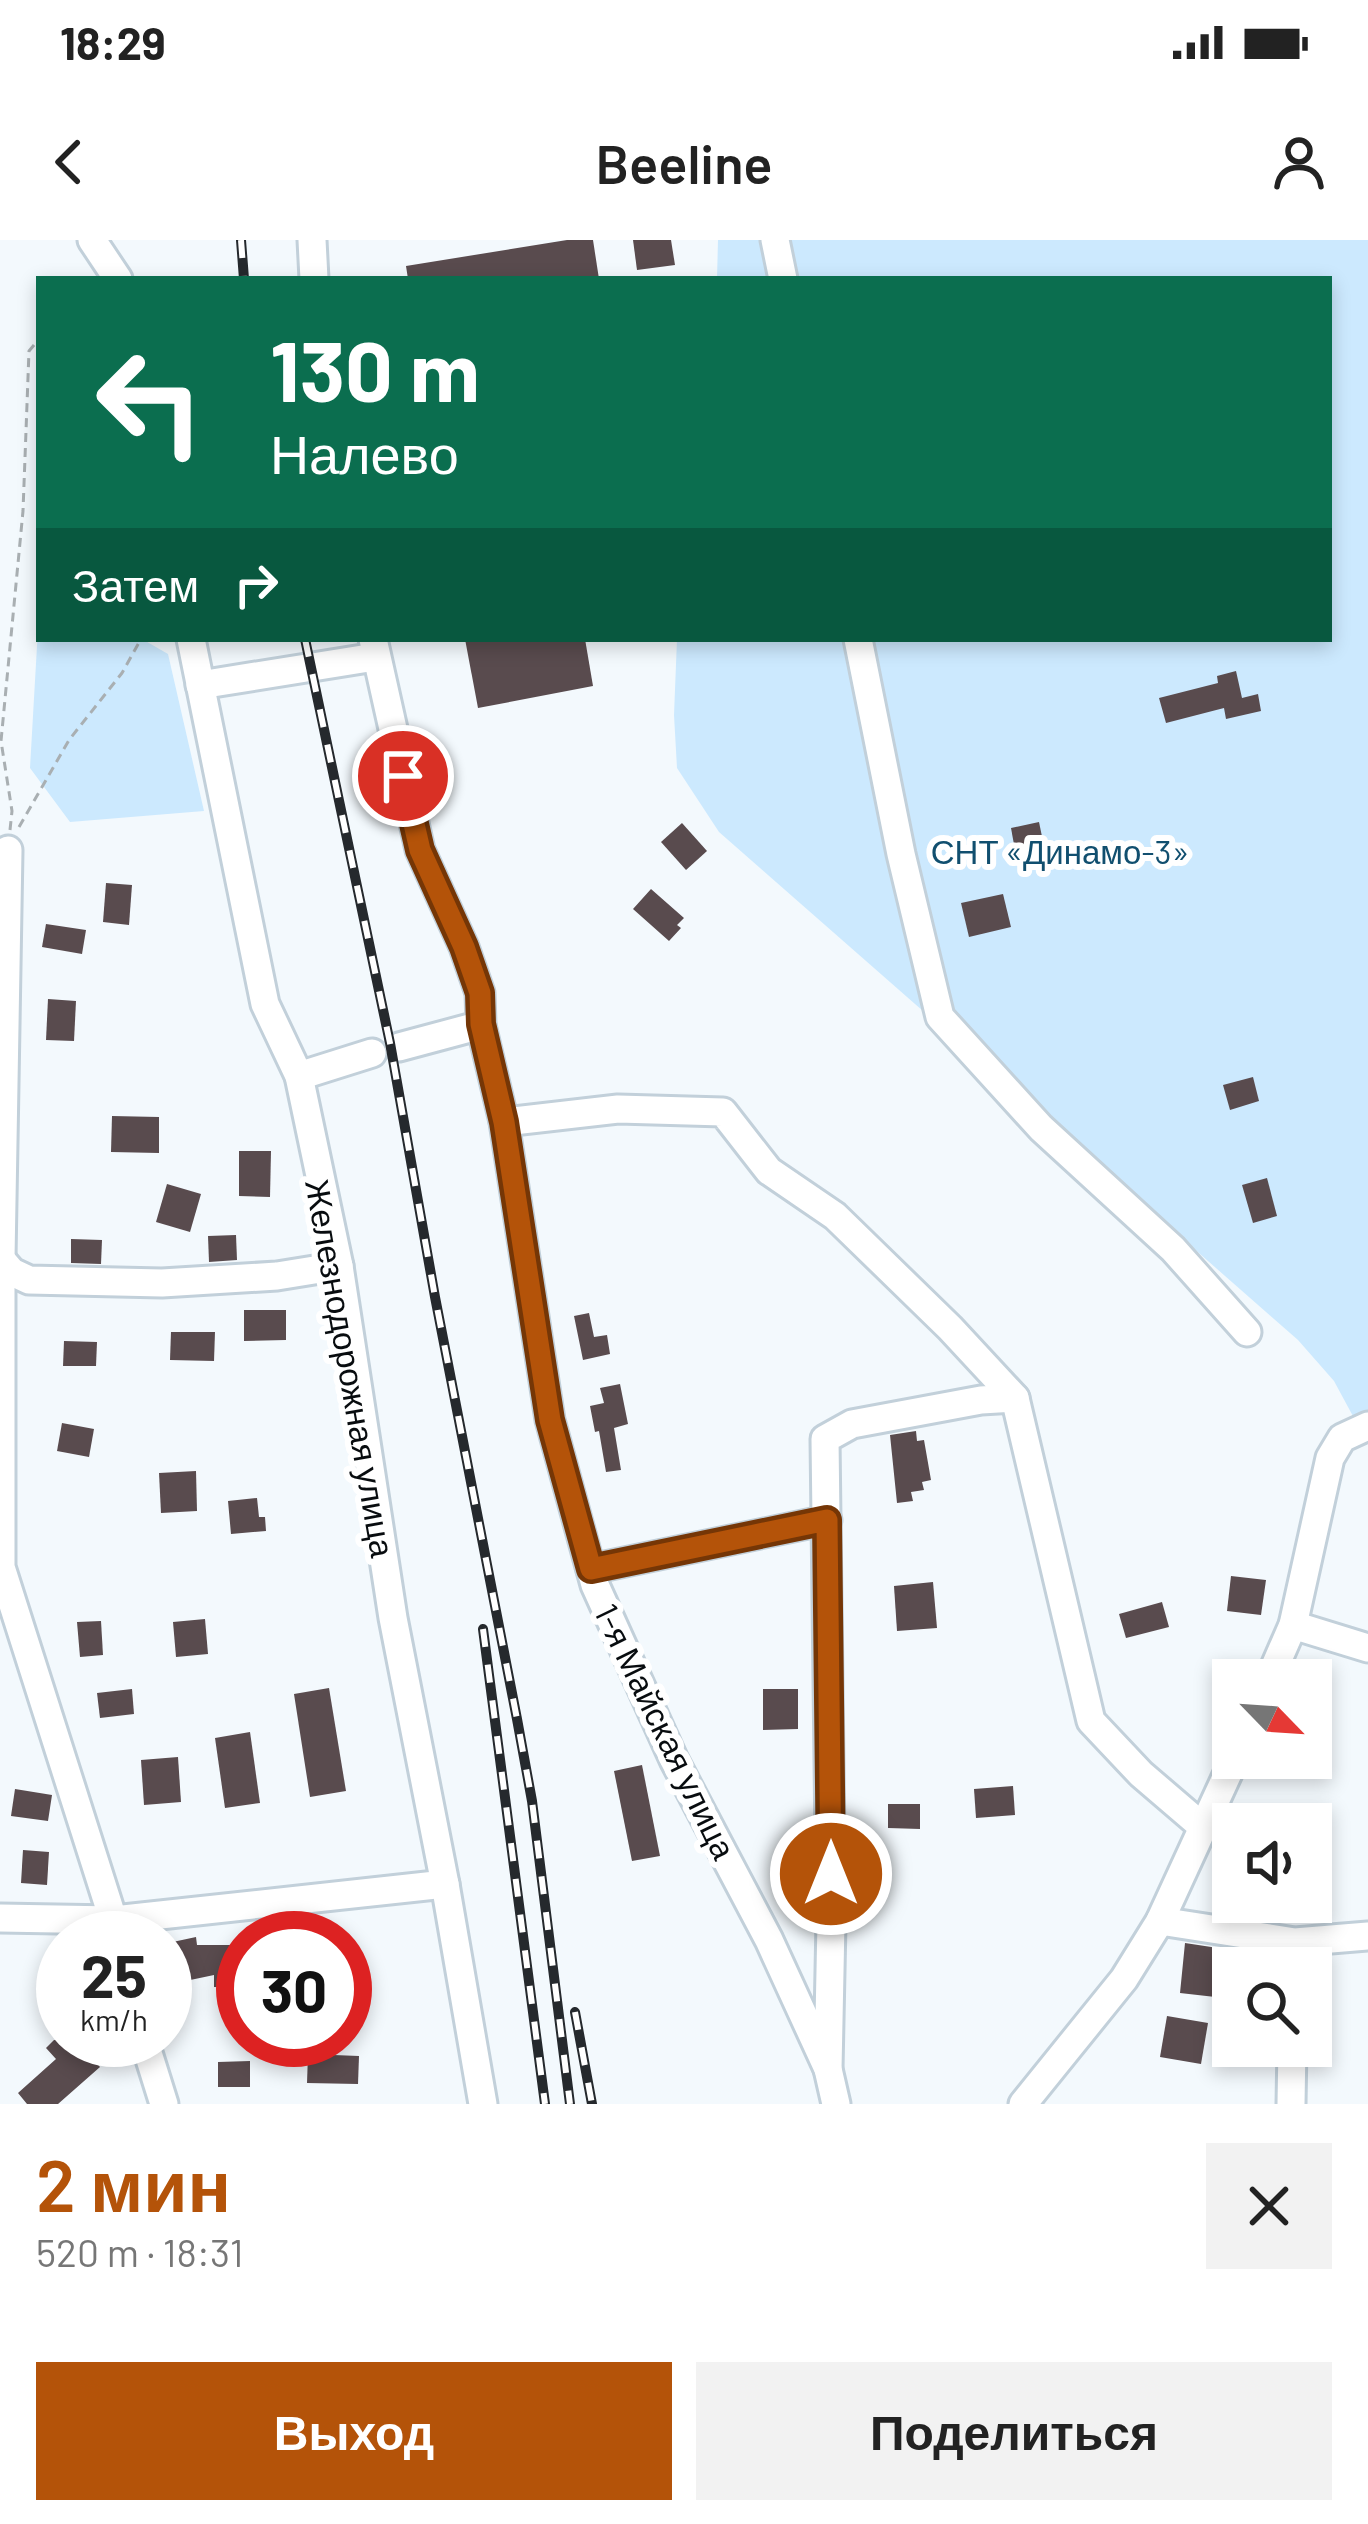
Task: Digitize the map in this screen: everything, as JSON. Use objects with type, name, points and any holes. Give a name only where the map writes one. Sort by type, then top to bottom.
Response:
[{"type":"street","points":[[312,240],[314,276]]},
{"type":"street","points":[[775,240],[782,276]]},
{"type":"street","points":[[95,241],[116,275]]},
{"type":"street","name":"Железнодорожная улица","points":[[192,642],[265,1004],[299,1076],[339,1266],[393,1618],[483,2104]]},
{"type":"street","points":[[859,642],[940,1017],[1040,1128],[1173,1250],[1247,1332]]},
{"type":"street","points":[[200,685],[374,648]]},
{"type":"street","name":"1-я Майская улица","points":[[374,648],[420,850],[480,993],[481,1024],[504,1122],[550,1420],[591,1569],[674,1760],[770,1940],[828,2069]]},
{"type":"street","points":[[8,850],[1,1567],[111,1911]]},
{"type":"street","points":[[299,1076],[481,1024]]},
{"type":"street","points":[[504,1122],[618,1109],[723,1112],[769,1171],[835,1216],[950,1328],[1015,1398],[1091,1721],[1141,1774],[1204,1828]]},
{"type":"street","points":[[1,1258],[12,1272],[29,1280],[162,1283],[277,1276],[339,1266]]},
{"type":"street","points":[[836,2104],[828,2069],[831,1898],[825,1439],[852,1424],[1015,1398]]},
{"type":"street","points":[[1278,1659],[1293,1625],[1330,1458],[1342,1438],[1368,1426]]},
{"type":"street","points":[[591,1569],[827,1520]]},
{"type":"street","points":[[1293,1625],[1368,1648]]},
{"type":"street","points":[[1023,2104],[1124,1978],[1160,1921],[1226,1779]]},
{"type":"street","points":[[192,1919],[445,1884]]},
{"type":"street","points":[[0,1918],[36,1921]]},
{"type":"street","points":[[1160,1921],[1263,1947]]},
{"type":"street","points":[[1326,1947],[1368,1936]]},
{"type":"street","points":[[152,2067],[164,2104]]},
{"type":"street","points":[[1291,2104],[1292,2067]]},
{"type":"path","points":[[8,850],[12,811],[1,741],[23,511],[29,351],[36,343]]},
{"type":"path","points":[[8,850],[69,740],[122,674],[139,642]]},
{"type":"green space","name":"СНТ «Динамо-3»","points":[[718,240],[1368,240],[1368,1444],[1334,1381],[1298,1340],[719,832],[677,768],[674,715],[677,642],[1332,642],[1332,276],[717,276]]},
{"type":"green space","points":[[37,642],[147,642],[168,654],[204,811],[70,822],[30,768]]},
{"type":"building","points":[[593,240],[599,276],[408,276],[406,266]]},
{"type":"building","points":[[633,240],[671,240],[675,265],[637,270]]},
{"type":"building","points":[[466,642],[586,642],[593,686],[478,708]]},
{"type":"building","points":[[1236,671],[1242,698],[1258,694],[1261,711],[1226,719],[1224,708],[1166,723],[1159,698],[1218,683],[1217,676]]},
{"type":"building","points":[[1039,822],[1046,856],[1017,861],[1011,828]]},
{"type":"building","points":[[682,823],[707,851],[686,870],[661,842]]},
{"type":"building","points":[[106,883],[132,885],[129,925],[103,922]]},
{"type":"building","points":[[651,889],[684,918],[669,941],[633,909]]},
{"type":"building","points":[[1003,894],[1011,927],[969,937],[961,903]]},
{"type":"building","points":[[46,924],[86,930],[82,954],[42,947]]},
{"type":"building","points":[[48,999],[76,1001],[74,1041],[46,1040]]},
{"type":"building","points":[[1253,1077],[1259,1101],[1230,1110],[1223,1085]]},
{"type":"building","points":[[112,1116],[159,1117],[159,1153],[111,1152]]},
{"type":"building","points":[[239,1151],[271,1151],[270,1197],[239,1196]]},
{"type":"building","points":[[1267,1178],[1277,1216],[1253,1223],[1242,1185]]},
{"type":"building","points":[[167,1184],[201,1194],[190,1232],[156,1222]]},
{"type":"building","points":[[236,1235],[237,1260],[209,1262],[208,1236]]},
{"type":"building","points":[[71,1239],[102,1240],[101,1264],[71,1263]]},
{"type":"building","points":[[244,1310],[286,1310],[286,1340],[244,1341]]},
{"type":"building","points":[[589,1313],[594,1337],[607,1335],[610,1354],[583,1360],[574,1316]]},
{"type":"building","points":[[171,1332],[215,1332],[214,1361],[170,1360]]},
{"type":"building","points":[[64,1341],[97,1342],[96,1366],[63,1366]]},
{"type":"building","points":[[620,1384],[628,1424],[614,1428],[621,1470],[606,1472],[590,1406],[604,1403],[600,1388]]},
{"type":"building","points":[[62,1423],[94,1429],[89,1457],[57,1451]]},
{"type":"building","points":[[916,1431],[917,1441],[924,1440],[931,1480],[922,1482],[924,1490],[911,1492],[913,1501],[897,1503],[890,1435]]},
{"type":"building","points":[[196,1471],[197,1511],[161,1513],[159,1473]]},
{"type":"building","points":[[257,1498],[266,1531],[231,1534],[228,1501]]},
{"type":"building","points":[[1231,1576],[1266,1580],[1261,1615],[1227,1611]]},
{"type":"building","points":[[933,1582],[937,1628],[897,1631],[894,1586]]},
{"type":"building","points":[[1162,1602],[1169,1627],[1126,1638],[1119,1614]]},
{"type":"building","points":[[205,1619],[208,1654],[176,1657],[173,1622]]},
{"type":"building","points":[[101,1621],[103,1655],[80,1657],[77,1622]]},
{"type":"building","points":[[329,1688],[346,1791],[310,1797],[294,1694]]},
{"type":"building","points":[[132,1689],[134,1714],[100,1718],[97,1693]]},
{"type":"building","points":[[763,1689],[798,1689],[798,1729],[763,1730]]},
{"type":"building","points":[[250,1732],[260,1803],[225,1808],[215,1738]]},
{"type":"building","points":[[178,1757],[181,1802],[144,1805],[141,1760]]},
{"type":"building","points":[[642,1765],[660,1856],[632,1861],[614,1771]]},
{"type":"building","points":[[1013,1786],[1015,1815],[976,1818],[974,1789]]},
{"type":"building","points":[[15,1789],[52,1795],[48,1821],[11,1816]]},
{"type":"building","points":[[888,1804],[920,1804],[920,1829],[888,1828]]},
{"type":"building","points":[[23,1850],[49,1852],[47,1885],[21,1883]]},
{"type":"building","points":[[196,1937],[197,1945],[216,1945],[216,1987],[214,1975],[192,1980],[192,1938]]},
{"type":"building","points":[[1185,1943],[1212,1947],[1212,1997],[1180,1993]]},
{"type":"building","points":[[1167,2016],[1208,2023],[1201,2064],[1160,2057]]},
{"type":"building","points":[[47,2067],[100,2067],[58,2104],[27,2104],[18,2093]]},
{"type":"building","points":[[218,2067],[250,2067],[250,2087],[218,2087]]},
{"type":"building","points":[[308,2067],[359,2067],[358,2084],[307,2083]]},
{"type":"railway","points":[[241,240],[244,276]]},
{"type":"railway","points":[[306,642],[390,1043],[532,1801],[570,2104]]},
{"type":"railway","points":[[483,1629],[545,2104]]},
{"type":"railway","points":[[575,2012],[592,2104]]},
{"type":"route","points":[[403,776],[420,850],[480,993],[481,1024],[504,1122],[550,1420],[591,1569],[827,1520],[831,1874]]}]
